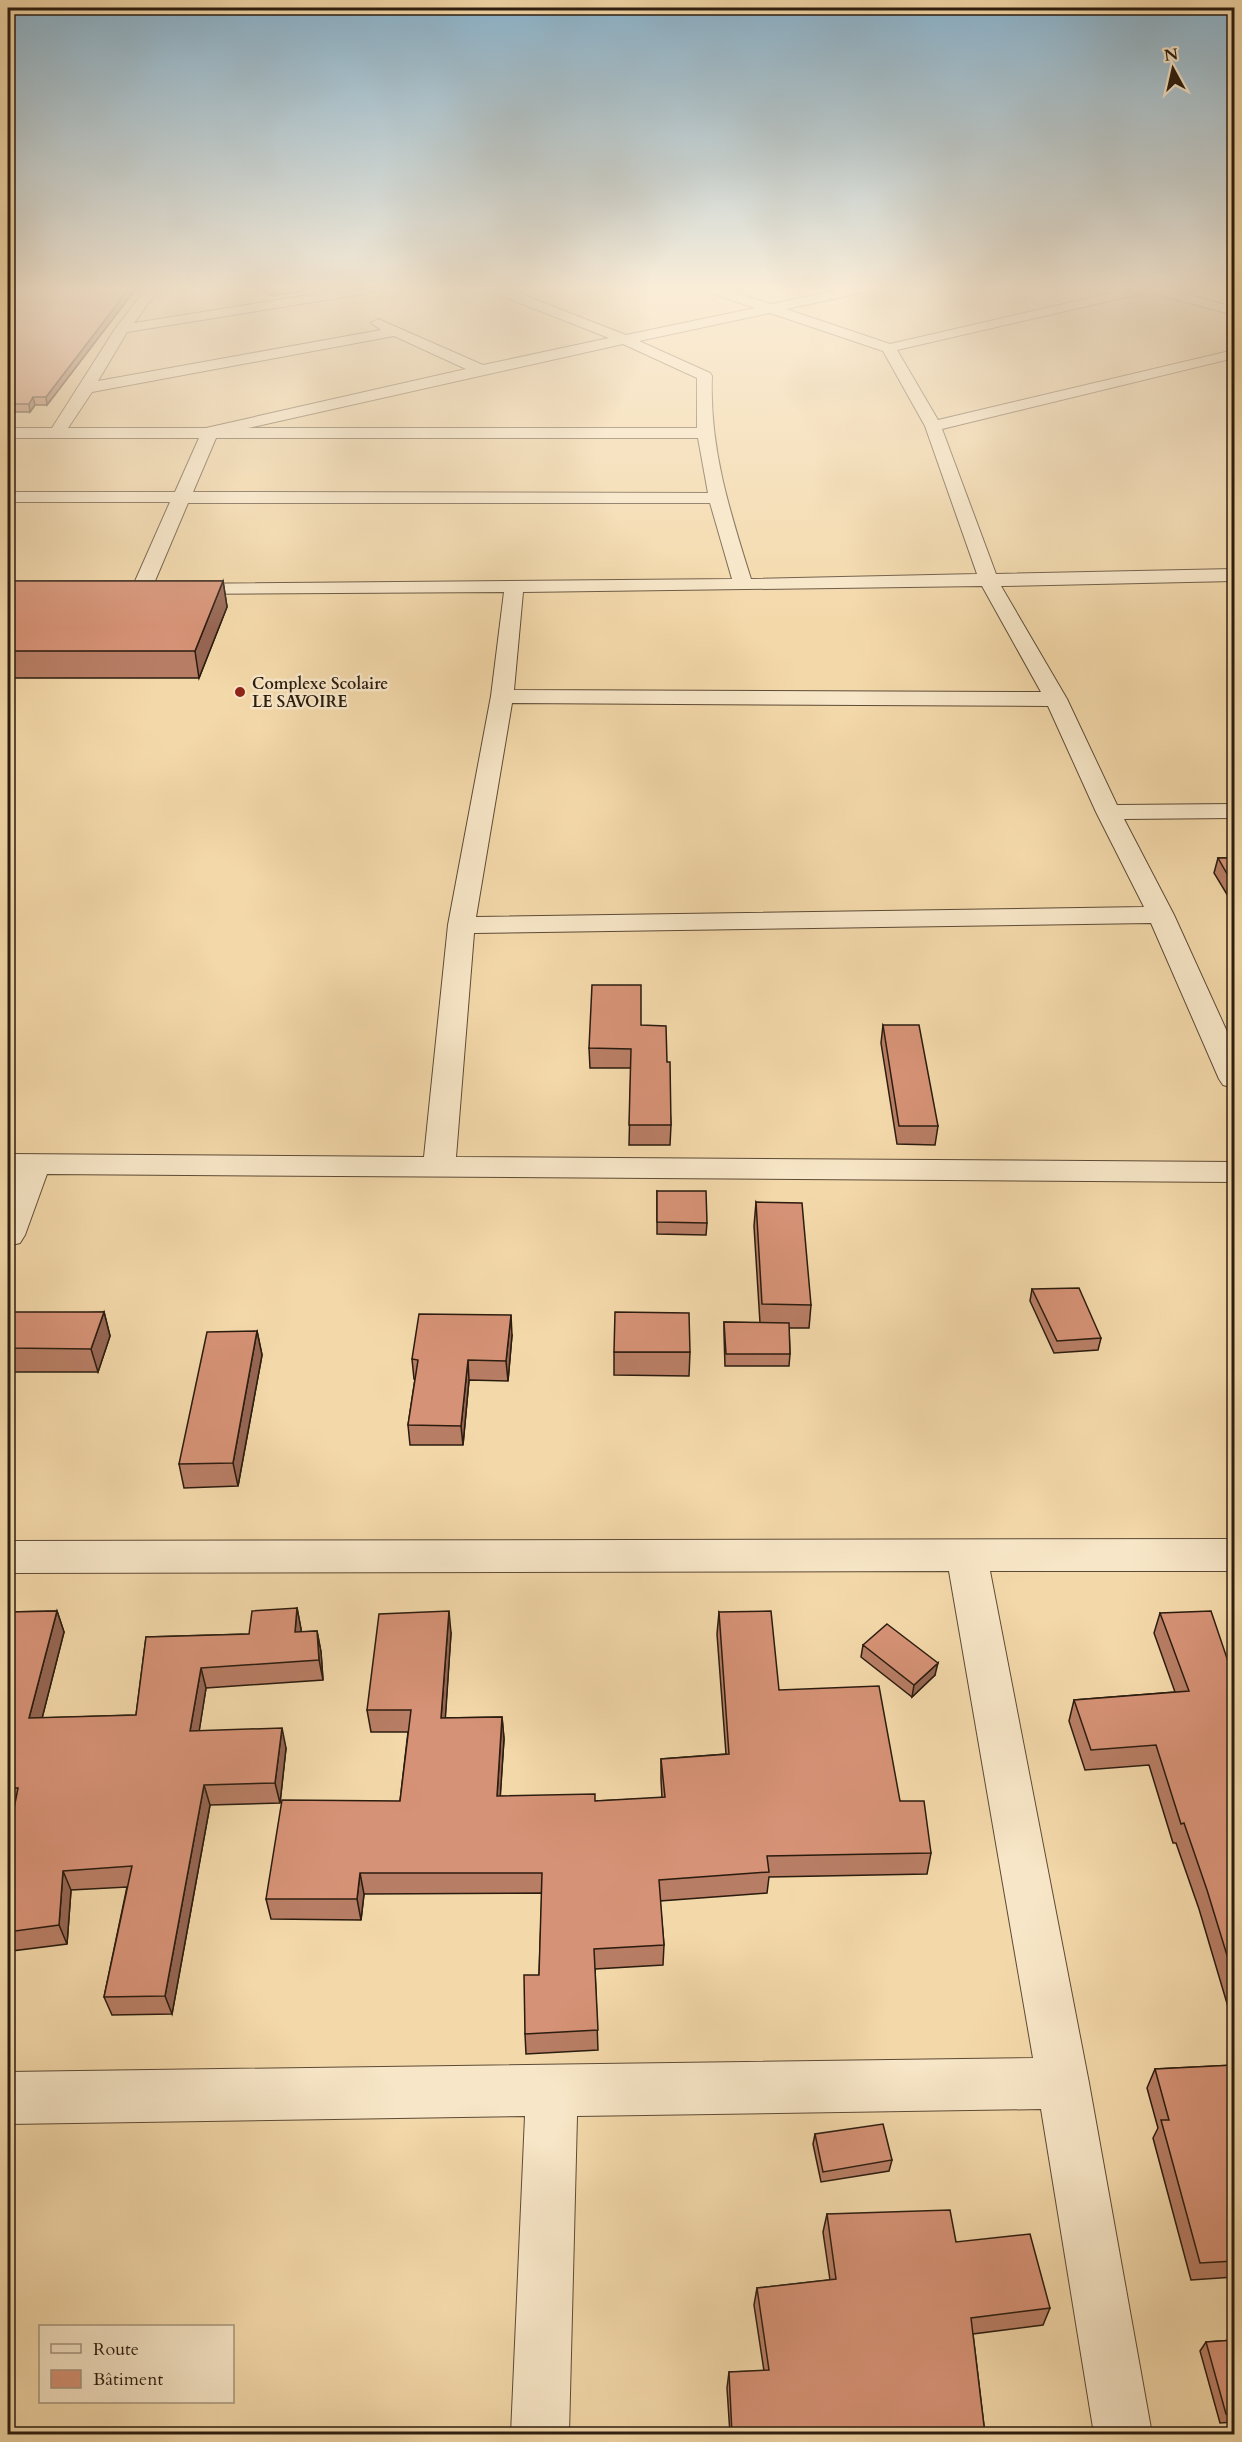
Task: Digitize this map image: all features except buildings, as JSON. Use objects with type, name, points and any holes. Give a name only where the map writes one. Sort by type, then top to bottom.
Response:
[{"type":"street","points":[[57,433],[79,400]]},
{"type":"street","points":[[210,432],[348,400]]},
{"type":"street","points":[[705,400],[704,433],[718,498],[743,585]]},
{"type":"street","points":[[918,400],[933,426],[988,579],[1056,699],[1108,812],[1161,915],[1234,1079]]},
{"type":"street","points":[[933,426],[1042,400]]},
{"type":"street","points":[[142,588],[210,432]]},
{"type":"street","points":[[8,433],[704,433]]},
{"type":"street","points":[[8,497],[718,498]]},
{"type":"street","points":[[120,588],[743,585],[1234,575]]},
{"type":"street","points":[[439,1167],[461,925],[502,696],[514,586]]},
{"type":"street","points":[[502,696],[1056,699]]},
{"type":"street","points":[[1108,812],[1234,811]]},
{"type":"street","points":[[461,925],[1161,915]]},
{"type":"street","points":[[8,1235],[21,1164],[1234,1172]]},
{"type":"street","points":[[8,1557],[1234,1555]]},
{"type":"street","points":[[967,1557],[1063,2083],[1123,2434]]},
{"type":"street","points":[[8,2098],[1063,2083]]},
{"type":"street","points":[[540,2434],[552,2090]]},
{"type":"place","name":"Complexe Scolaire LE SAVOIRE","points":[[240,692]]}]
